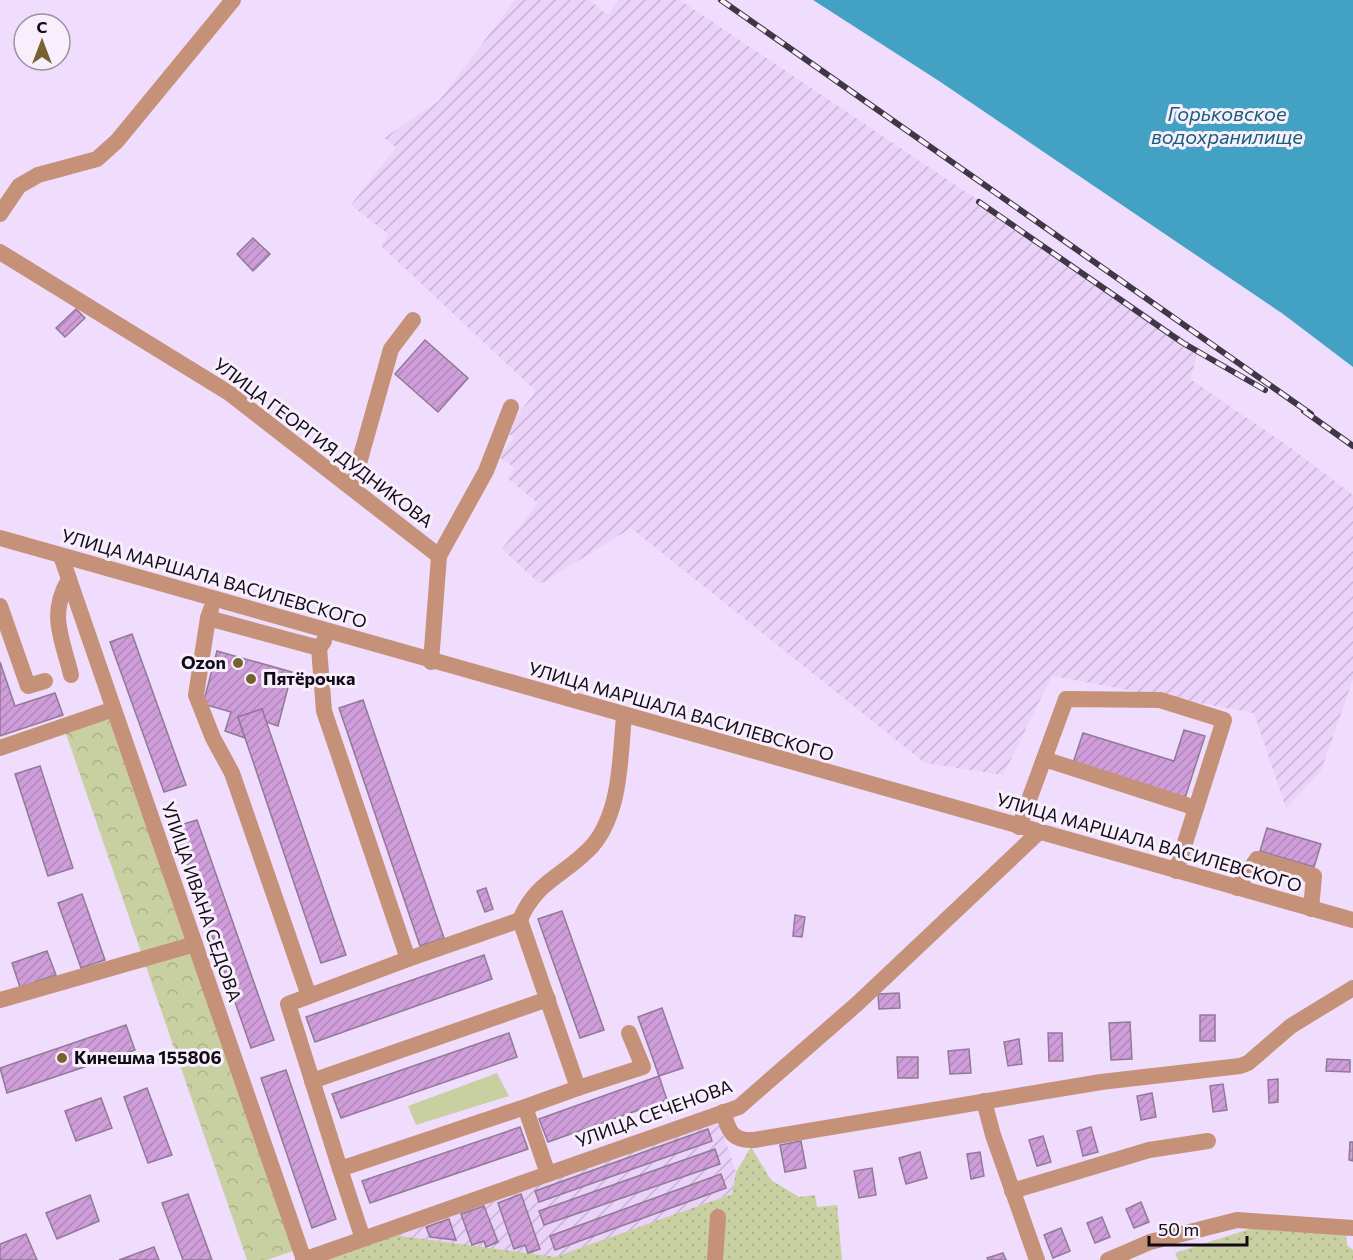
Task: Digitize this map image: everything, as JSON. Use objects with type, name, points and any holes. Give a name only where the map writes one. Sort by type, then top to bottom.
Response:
[{"type":"street","points":[[0,214],[19,186],[38,175],[97,159],[104,153],[233,0]]},
{"type":"street","name":"УЛИЦА ГЕОРГИЯ ДУДНИКОВА","points":[[0,252],[229,393],[439,556]]},
{"type":"street","points":[[352,488],[391,349],[413,320]]},
{"type":"street","points":[[431,662],[439,556],[486,471],[511,407]]},
{"type":"street","name":"УЛИЦА МАРШАЛА ВАСИЛЕВСКОГО","points":[[0,538],[431,662],[1353,920]]},
{"type":"street","name":"УЛИЦА ИВАНА СЕДОВА","points":[[61,556],[304,1260]]},
{"type":"street","points":[[69,579],[58,597],[56,616],[71,675]]},
{"type":"street","points":[[214,600],[208,618],[196,695],[213,738],[232,773],[309,996]]},
{"type":"street","points":[[0,606],[28,686],[45,681]]},
{"type":"street","points":[[208,618],[319,648]]},
{"type":"street","points":[[329,632],[319,648],[324,711],[408,959]]},
{"type":"street","points":[[1019,827],[1066,699],[1160,700],[1224,720],[1176,871]]},
{"type":"street","points":[[0,748],[105,712]]},
{"type":"street","points":[[578,1088],[520,920],[527,902],[546,882],[592,846],[605,827],[613,803],[624,716]]},
{"type":"street","points":[[1044,759],[1196,808]]},
{"type":"street","name":"УЛИЦА СЕЧЕНОВА","points":[[304,1260],[740,1107],[858,1003],[1038,833]]},
{"type":"street","points":[[1237,888],[1257,859],[1314,876],[1311,909]]},
{"type":"street","points":[[363,1239],[288,1004],[520,920]]},
{"type":"street","points":[[0,1000],[195,944]]},
{"type":"street","points":[[723,1112],[729,1133],[737,1139],[744,1140],[1101,1082],[1240,1066],[1248,1063],[1291,1026],[1353,988]]},
{"type":"street","points":[[312,1081],[548,999]]},
{"type":"street","points":[[340,1169],[643,1067],[628,1033]]},
{"type":"street","points":[[984,1101],[1012,1191],[1037,1260]]},
{"type":"street","points":[[525,1107],[548,1174]]},
{"type":"street","points":[[1012,1191],[1149,1150],[1208,1142]]},
{"type":"street","points":[[715,1260],[718,1217]]},
{"type":"street","points":[[1108,1260],[1150,1242],[1237,1220],[1353,1228]]},
{"type":"shaded area","points":[[515,0],[589,0],[608,15],[618,0],[680,0],[1207,354],[1198,352],[1190,379],[1291,448],[1353,495],[1353,679],[1321,771],[1286,808],[1254,713],[1052,676],[1003,775],[925,763],[631,528],[539,583],[502,549],[538,503],[507,478],[515,468],[499,457],[514,438],[505,431],[536,391],[381,246],[388,234],[351,205],[396,147],[384,138],[439,101]]},
{"type":"shaded area","points":[[719,1122],[736,1172],[732,1194],[555,1258],[394,1235]]},
{"type":"green space","points":[[108,717],[293,1251],[267,1260],[247,1260],[65,731]]},
{"type":"green space","points":[[497,1073],[509,1096],[416,1125],[408,1106]]},
{"type":"green space","points":[[751,1147],[771,1180],[799,1197],[815,1195],[817,1207],[837,1205],[842,1260],[317,1260],[394,1235],[555,1257],[732,1194],[736,1172]]},
{"type":"green space","points":[[1268,1223],[1274,1231],[1279,1231],[1286,1225],[1346,1234],[1347,1245],[1353,1250],[1353,1260],[1178,1260],[1175,1253]]},
{"type":"water","name":"Горьковское водохранилище","points":[[813,0],[1353,0],[1353,367],[1283,314],[939,81]]},
{"type":"building","points":[[253,238],[270,254],[253,271],[237,254]]},
{"type":"building","points":[[76,309],[85,318],[65,337],[56,328]]},
{"type":"building","points":[[425,340],[468,378],[438,412],[395,374]]},
{"type":"building","points":[[132,634],[186,785],[164,792],[110,642]]},
{"type":"building","points":[[217,651],[292,672],[278,726],[266,722],[262,709],[238,717],[245,738],[225,731],[231,712],[203,704]]},
{"type":"building","points":[[0,662],[15,706],[55,693],[63,715],[0,736]]},
{"type":"building","points":[[301,679],[313,682],[311,688],[300,686]]},
{"type":"building","points":[[363,700],[444,938],[420,946],[339,708]]},
{"type":"building","points":[[262,709],[346,955],[321,963],[238,717]]},
{"type":"building","points":[[1184,730],[1205,736],[1185,798],[1073,763],[1083,733],[1174,761]]},
{"type":"building","points":[[40,766],[73,868],[48,876],[15,774]]},
{"type":"building","points":[[197,820],[274,1040],[251,1048],[174,827]]},
{"type":"building","points":[[1267,828],[1321,844],[1314,867],[1260,851]]},
{"type":"building","points":[[486,888],[493,909],[485,912],[477,891]]},
{"type":"building","points":[[82,894],[105,960],[81,968],[58,903]]},
{"type":"building","points":[[562,911],[604,1030],[580,1038],[538,919]]},
{"type":"building","points":[[795,915],[805,917],[802,937],[793,936]]},
{"type":"building","points":[[47,951],[56,975],[20,987],[12,963]]},
{"type":"building","points":[[484,955],[492,979],[315,1042],[306,1017]]},
{"type":"building","points":[[899,993],[900,1008],[879,1009],[878,994]]},
{"type":"building","points":[[662,1008],[683,1068],[659,1076],[638,1017]]},
{"type":"building","points":[[1200,1015],[1215,1015],[1215,1041],[1200,1041]]},
{"type":"building","points":[[1130,1022],[1132,1059],[1111,1060],[1109,1023]]},
{"type":"building","points":[[126,1025],[135,1050],[7,1093],[0,1068]]},
{"type":"building","points":[[509,1033],[517,1057],[341,1118],[332,1094]]},
{"type":"building","points":[[1048,1033],[1062,1033],[1063,1061],[1049,1061]]},
{"type":"building","points":[[1019,1039],[1022,1064],[1008,1066],[1004,1042]]},
{"type":"building","points":[[969,1049],[971,1073],[950,1074],[948,1051]]},
{"type":"building","points":[[897,1057],[918,1057],[918,1078],[898,1078]]},
{"type":"building","points":[[1327,1059],[1350,1060],[1350,1072],[1326,1071]]},
{"type":"building","points":[[286,1070],[336,1219],[312,1228],[261,1078]]},
{"type":"building","points":[[659,1076],[667,1100],[548,1142],[539,1119]]},
{"type":"building","points":[[1278,1079],[1278,1102],[1269,1103],[1268,1080]]},
{"type":"building","points":[[1223,1084],[1227,1110],[1213,1112],[1210,1086]]},
{"type":"building","points":[[147,1088],[172,1155],[148,1163],[124,1097]]},
{"type":"building","points":[[1152,1093],[1156,1117],[1141,1120],[1137,1096]]},
{"type":"building","points":[[101,1098],[112,1128],[76,1141],[65,1111]]},
{"type":"building","points":[[520,1127],[528,1149],[370,1203],[362,1181]]},
{"type":"building","points":[[1091,1127],[1098,1152],[1083,1156],[1077,1131]]},
{"type":"building","points":[[708,1129],[712,1141],[539,1202],[535,1191]]},
{"type":"building","points":[[1043,1136],[1051,1162],[1037,1166],[1029,1140]]},
{"type":"building","points":[[801,1141],[806,1168],[785,1172],[780,1145]]},
{"type":"building","points":[[1350,1142],[1353,1142],[1353,1161],[1349,1160]]},
{"type":"building","points":[[715,1149],[720,1164],[544,1225],[539,1211]]},
{"type":"building","points":[[920,1152],[927,1178],[906,1184],[899,1158]]},
{"type":"building","points":[[980,1152],[984,1176],[971,1179],[967,1154]]},
{"type":"building","points":[[872,1168],[876,1195],[859,1198],[854,1171]]},
{"type":"building","points":[[721,1174],[726,1188],[555,1250],[550,1236]]},
{"type":"building","points":[[188,1194],[212,1260],[183,1260],[162,1203]]},
{"type":"building","points":[[521,1194],[540,1249],[528,1253],[525,1245],[514,1249],[498,1203]]},
{"type":"building","points":[[90,1195],[99,1221],[57,1239],[46,1213]]},
{"type":"building","points":[[1141,1202],[1149,1222],[1134,1228],[1126,1209]]},
{"type":"building","points":[[484,1206],[498,1242],[486,1247],[484,1241],[472,1245],[461,1214]]},
{"type":"building","points":[[1102,1217],[1110,1237],[1095,1243],[1087,1223]]},
{"type":"building","points":[[449,1219],[456,1240],[430,1237],[426,1227]]},
{"type":"building","points":[[1061,1228],[1070,1251],[1053,1258],[1044,1235]]},
{"type":"building","points":[[26,1234],[37,1260],[0,1260],[0,1244]]},
{"type":"building","points":[[154,1247],[159,1260],[119,1260]]},
{"type":"building","points":[[1003,1253],[1006,1260],[988,1260],[987,1258]]},
{"type":"railway","points":[[721,0],[1311,414]]},
{"type":"railway","points":[[979,202],[1183,343],[1265,390]]},
{"type":"railway","points":[[1304,411],[1353,446]]},
{"type":"place","name":"Ozon","points":[[238,663]]},
{"type":"place","name":"Пятёрочка","points":[[251,679]]},
{"type":"place","name":"Кинешма 155806","points":[[62,1058]]}]
